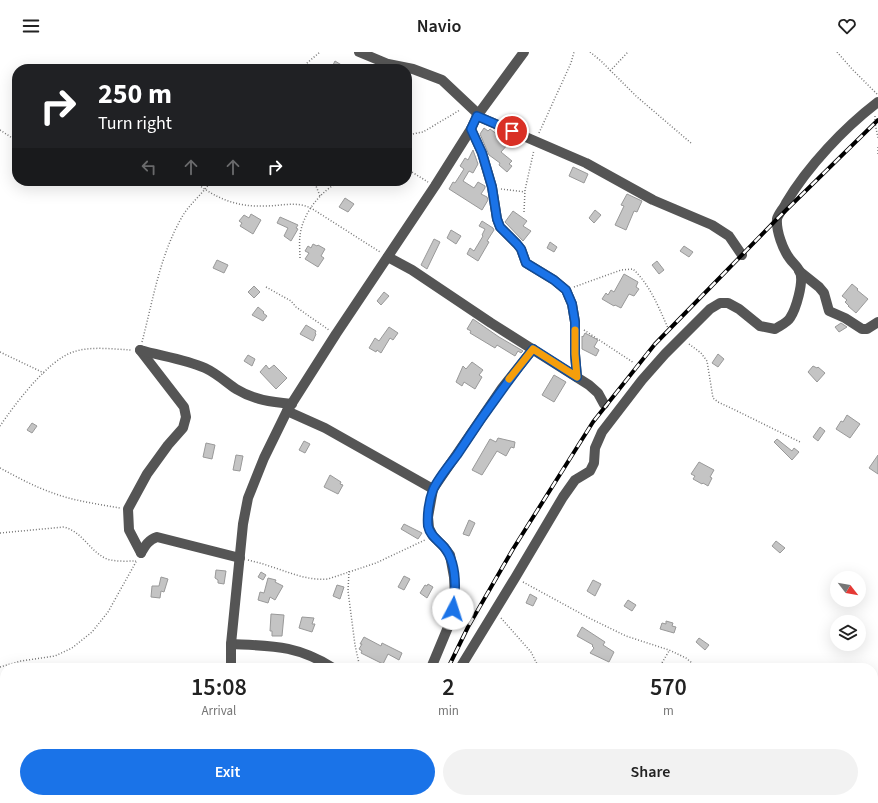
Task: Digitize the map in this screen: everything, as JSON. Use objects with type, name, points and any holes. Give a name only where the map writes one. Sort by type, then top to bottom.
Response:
[{"type":"street","points":[[358,52],[388,64]]},
{"type":"street","points":[[231,663],[231,644],[243,524],[248,498],[264,458],[289,408],[336,334],[435,186],[471,129],[477,116],[524,52]]},
{"type":"street","points":[[412,69],[442,80],[476,112],[477,116],[586,163],[653,200],[712,225],[730,236],[742,255]]},
{"type":"street","points":[[878,102],[860,115],[816,162],[794,190],[777,218],[780,239],[784,249],[800,271],[824,293],[829,311],[834,315],[845,318],[862,329],[867,329],[878,322]]},
{"type":"street","points":[[471,129],[482,153],[492,187],[497,219],[500,227],[521,249],[526,263],[554,280],[566,290],[572,304],[575,322],[577,377]]},
{"type":"street","points":[[388,257],[412,270],[491,323],[589,385],[598,393],[604,404]]},
{"type":"street","points":[[463,663],[569,487],[578,478],[590,471],[594,463],[595,448],[602,432],[642,380],[680,338],[710,309],[720,303],[728,303],[760,326],[775,329],[789,320],[801,285],[802,278],[800,271]]},
{"type":"street","points":[[433,663],[451,620],[455,597],[454,577],[450,555],[428,528],[428,517],[433,489],[502,388],[533,349]]},
{"type":"street","points":[[140,350],[191,363],[206,369],[254,398],[289,408],[433,489]]},
{"type":"street","points":[[139,557],[129,530],[128,509],[147,474],[168,445],[183,428],[186,417],[184,407],[140,350]]},
{"type":"street","points":[[139,557],[147,543],[157,537],[240,558]]},
{"type":"street","points":[[231,644],[267,645],[292,649],[313,656],[325,663]]},
{"type":"path","points":[[306,64],[320,52]]},
{"type":"path","points":[[524,212],[524,192],[536,142],[549,108],[571,63],[574,52]]},
{"type":"path","points":[[590,52],[636,96],[691,143]]},
{"type":"path","points":[[610,71],[628,52]]},
{"type":"path","points":[[837,52],[878,94]]},
{"type":"path","points":[[412,134],[423,132],[469,105]]},
{"type":"path","points":[[875,123],[878,138]]},
{"type":"path","points":[[0,130],[12,138]]},
{"type":"path","points":[[878,147],[878,156]]},
{"type":"path","points":[[412,171],[435,186]]},
{"type":"path","points":[[200,186],[216,197],[246,205],[304,205],[388,257]]},
{"type":"path","points":[[0,426],[28,389],[61,358],[72,352],[84,350],[140,350],[158,278],[171,236],[183,214],[208,186]]},
{"type":"path","points":[[316,186],[321,196]]},
{"type":"path","points":[[300,258],[300,236],[304,221],[311,208],[331,186]]},
{"type":"path","points":[[492,187],[524,192]]},
{"type":"path","points":[[566,290],[622,270],[633,269],[642,278],[653,296],[668,328]]},
{"type":"path","points":[[266,287],[291,301],[296,307],[336,334]]},
{"type":"path","points":[[575,322],[634,363]]},
{"type":"path","points":[[680,338],[694,347],[707,361],[713,398],[800,442]]},
{"type":"path","points":[[0,352],[44,373]]},
{"type":"path","points":[[0,468],[26,482],[54,493],[85,501],[128,509]]},
{"type":"path","points":[[0,533],[64,527],[72,529],[98,553],[107,559],[118,561],[139,557]]},
{"type":"path","points":[[240,558],[313,580],[328,578],[376,563],[433,536]]},
{"type":"path","points":[[14,663],[55,656],[72,648],[92,632],[108,612],[139,557]]},
{"type":"path","points":[[348,571],[348,591],[359,663]]},
{"type":"path","points":[[515,578],[626,636],[669,650],[686,658],[692,663]]},
{"type":"path","points":[[494,611],[531,652],[536,663]]},
{"type":"path","points":[[662,663],[669,650]]},
{"type":"building","points":[[484,128],[488,131],[490,129],[509,143],[501,152],[512,161],[509,164],[512,166],[507,172],[499,165],[500,163],[489,155],[480,134]]},
{"type":"building","points":[[473,150],[478,164],[473,173],[469,171],[463,181],[474,188],[478,182],[485,186],[481,194],[487,197],[488,200],[482,210],[449,189],[464,169],[460,166],[465,158],[468,160]]},
{"type":"building","points":[[573,167],[588,174],[584,183],[569,176]]},
{"type":"building","points":[[627,194],[642,201],[637,212],[634,211],[626,230],[615,225],[624,206],[621,205]]},
{"type":"building","points":[[345,198],[354,204],[348,212],[339,207]]},
{"type":"building","points":[[595,210],[601,215],[594,223],[589,218]]},
{"type":"building","points":[[513,211],[527,221],[523,226],[531,231],[523,241],[505,222]]},
{"type":"building","points":[[251,214],[261,220],[253,234],[240,226],[242,223],[239,221],[244,215],[249,218]]},
{"type":"building","points":[[280,217],[298,225],[296,228],[298,229],[291,241],[284,236],[288,228],[277,223]]},
{"type":"building","points":[[482,221],[494,230],[478,261],[467,254],[470,248],[474,251],[483,236],[482,235],[485,229],[479,226]]},
{"type":"building","points":[[451,230],[461,236],[456,244],[447,238]]},
{"type":"building","points":[[434,239],[440,242],[427,269],[421,265]]},
{"type":"building","points":[[550,242],[557,247],[554,252],[547,248]]},
{"type":"building","points":[[313,244],[325,249],[321,256],[324,258],[318,267],[305,259],[309,253],[305,251],[308,246],[311,248]]},
{"type":"building","points":[[684,246],[693,252],[689,257],[680,251]]},
{"type":"building","points":[[217,260],[228,265],[224,273],[213,268]]},
{"type":"building","points":[[657,261],[664,270],[659,274],[652,265]]},
{"type":"building","points":[[624,274],[638,282],[636,287],[639,289],[634,296],[629,294],[621,308],[602,299],[606,293],[608,295],[611,290],[614,292]]},
{"type":"building","points":[[852,284],[868,299],[856,313],[848,306],[845,302],[847,300],[842,296]]},
{"type":"building","points":[[254,286],[260,292],[254,298],[248,292]]},
{"type":"building","points":[[384,292],[389,296],[381,305],[377,301]]},
{"type":"building","points":[[258,307],[267,316],[263,321],[252,315]]},
{"type":"building","points":[[473,319],[523,351],[521,353],[518,351],[515,356],[497,345],[495,348],[470,333],[471,331],[467,329]]},
{"type":"building","points":[[841,323],[847,327],[839,332],[835,327]]},
{"type":"building","points":[[306,325],[316,331],[313,341],[300,334]]},
{"type":"building","points":[[389,327],[398,333],[393,340],[390,338],[381,353],[377,350],[376,352],[369,348],[375,338],[379,341]]},
{"type":"building","points":[[585,333],[598,340],[594,347],[599,350],[596,356],[582,349],[582,336],[583,337]]},
{"type":"building","points":[[718,354],[724,359],[718,367],[712,363]]},
{"type":"building","points":[[248,355],[255,359],[252,366],[244,361]]},
{"type":"building","points":[[472,362],[483,370],[479,375],[482,377],[475,389],[464,382],[462,386],[456,382],[463,366],[466,369]]},
{"type":"building","points":[[266,365],[269,369],[274,365],[287,378],[276,389],[260,372]]},
{"type":"building","points":[[813,366],[818,367],[825,373],[817,382],[808,372]]},
{"type":"building","points":[[554,375],[566,382],[554,402],[542,395]]},
{"type":"building","points":[[847,415],[860,424],[850,438],[836,429]]},
{"type":"building","points":[[32,423],[37,426],[32,433],[27,430]]},
{"type":"building","points":[[820,427],[825,431],[818,441],[813,437]]},
{"type":"building","points":[[498,438],[515,442],[514,448],[511,447],[506,456],[497,451],[482,475],[472,470],[490,439],[496,442]]},
{"type":"building","points":[[777,439],[792,451],[794,448],[799,452],[792,460],[774,442]]},
{"type":"building","points":[[304,441],[310,444],[305,453],[299,450]]},
{"type":"building","points":[[206,443],[215,445],[212,459],[203,457]]},
{"type":"building","points":[[236,455],[243,456],[240,471],[233,470]]},
{"type":"building","points":[[878,455],[878,474],[869,468]]},
{"type":"building","points":[[699,462],[714,470],[710,477],[712,478],[708,486],[693,479],[695,476],[691,474]]},
{"type":"building","points":[[330,475],[343,485],[338,494],[324,487]]},
{"type":"building","points":[[469,520],[475,523],[469,536],[463,534]]},
{"type":"building","points":[[404,524],[422,533],[418,539],[401,529]]},
{"type":"building","points":[[776,541],[785,548],[780,553],[772,546]]},
{"type":"building","points":[[216,570],[226,571],[224,584],[218,583],[218,580],[215,578]]},
{"type":"building","points":[[261,572],[266,575],[263,580],[258,577]]},
{"type":"building","points":[[404,576],[410,579],[404,590],[398,587]]},
{"type":"building","points":[[161,577],[168,579],[164,592],[161,591],[160,598],[151,597],[152,586],[159,586]]},
{"type":"building","points":[[268,578],[276,580],[275,582],[283,586],[275,600],[270,597],[268,603],[258,600],[260,592],[264,593]]},
{"type":"building","points":[[593,580],[601,584],[595,596],[587,591]]},
{"type":"building","points":[[428,584],[433,587],[427,598],[420,593],[425,585],[427,586]]},
{"type":"building","points":[[337,585],[344,587],[340,599],[333,596]]},
{"type":"building","points":[[530,594],[537,598],[533,606],[526,603]]},
{"type":"building","points":[[628,600],[636,605],[632,611],[624,606]]},
{"type":"building","points":[[271,614],[284,615],[282,636],[272,636],[272,631],[270,631]]},
{"type":"building","points":[[302,617],[314,618],[312,624],[315,624],[312,632],[299,628]]},
{"type":"building","points":[[666,621],[673,623],[672,626],[676,627],[674,633],[660,629],[662,623],[666,624]]},
{"type":"building","points":[[582,627],[605,642],[603,645],[614,652],[609,662],[590,653],[594,648],[592,646],[593,645],[577,636]]},
{"type":"building","points":[[364,637],[381,646],[382,643],[402,653],[399,660],[388,654],[384,663],[381,663],[361,653],[362,651],[359,649],[362,644],[360,644]]},
{"type":"building","points":[[699,638],[709,645],[705,650],[696,642]]},
{"type":"railway","points":[[450,663],[468,627],[513,549],[593,422],[655,344],[777,219],[878,120]]},
{"type":"slow traffic","points":[[509,379],[533,349],[577,377],[575,330]]},
{"type":"route","points":[[453,609],[455,597],[454,577],[450,555],[428,528],[428,517],[433,489],[502,388],[533,349],[577,377],[575,322],[572,304],[566,290],[561,285],[526,263],[521,249],[505,234],[500,227],[497,219],[492,187],[482,153],[471,129],[477,116],[512,131]]}]
